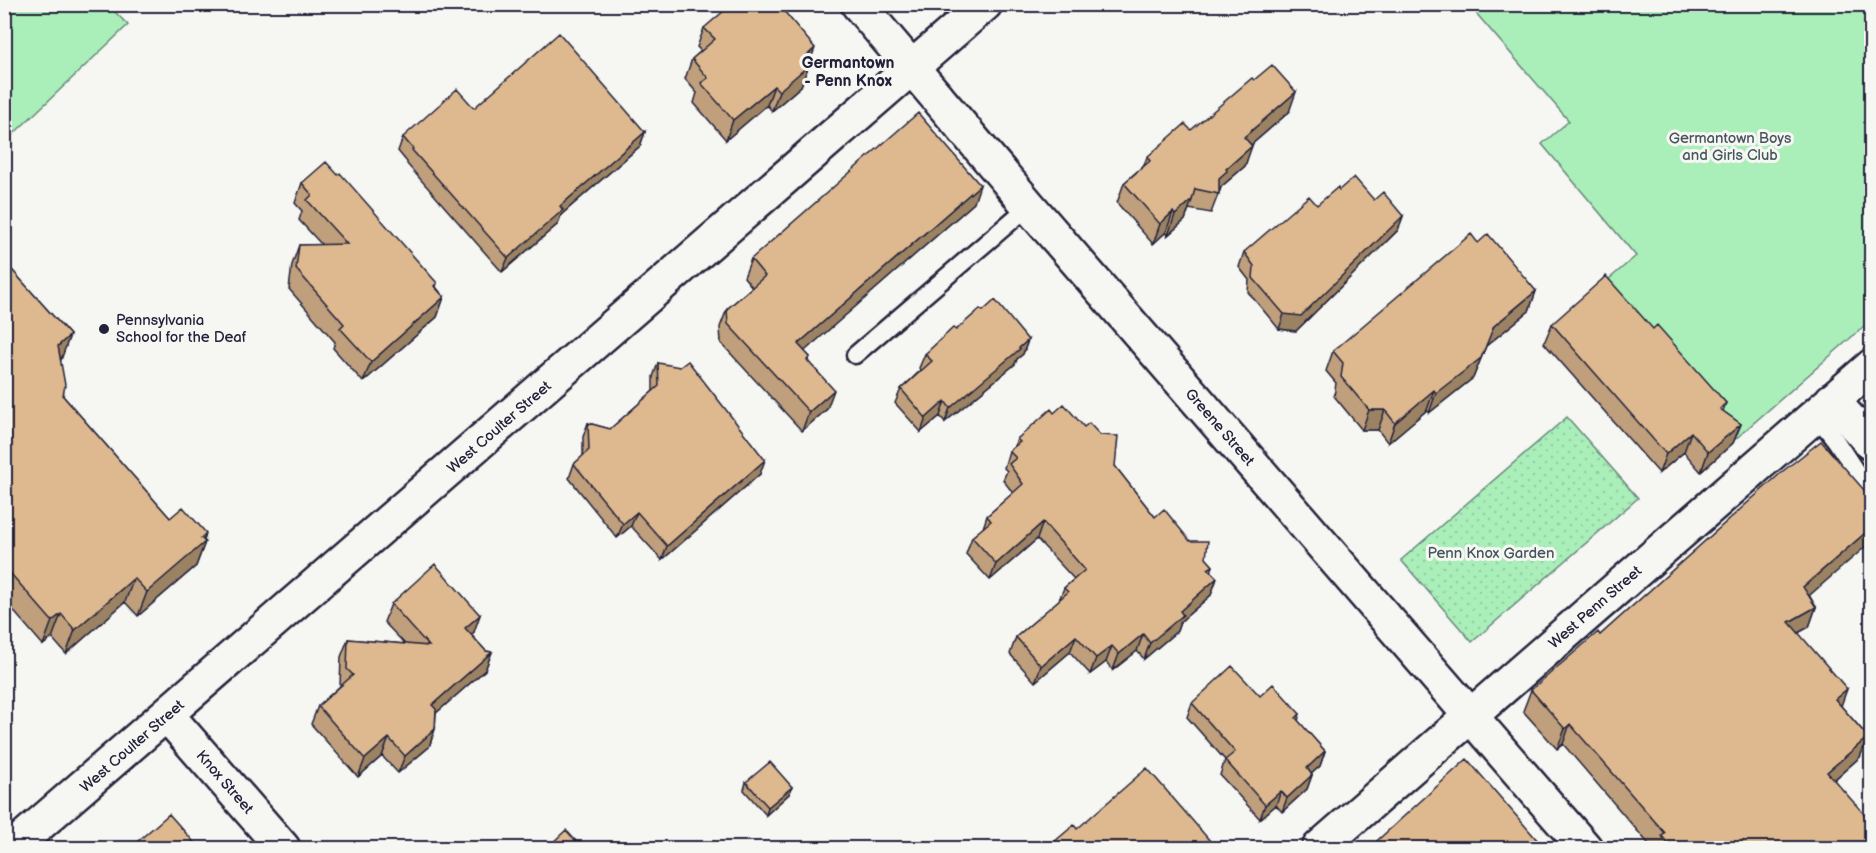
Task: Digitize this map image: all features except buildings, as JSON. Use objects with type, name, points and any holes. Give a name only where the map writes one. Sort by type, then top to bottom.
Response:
[{"type":"street","name":"Greene Street","points":[[858,4],[1029,206],[1585,849]]},
{"type":"street","name":"West Coulter Street","points":[[18,847],[985,4]]},
{"type":"street","name":"West Penn Street","points":[[1319,849],[1872,366]]},
{"type":"street","points":[[1824,407],[1872,444]]},
{"type":"street","name":"Knox Street","points":[[167,715],[283,849]]},
{"type":"lane","points":[[855,355],[1029,206]]},
{"type":"lane","points":[[1824,407],[1836,441],[1872,496]]},
{"type":"green space","points":[[5,4],[108,5],[128,25],[5,142]]},
{"type":"green space","name":"Germantown Boys and Girls Club","points":[[1469,5],[1871,5],[1871,320],[1732,442],[1595,291],[1636,256],[1542,144],[1569,121]]},
{"type":"green space","name":"Penn Knox Garden","points":[[1567,417],[1638,498],[1472,642],[1401,560]]},
{"type":"place","name":"Pennsylvania School for the Deaf","points":[[104,329]]},
{"type":"district","name":"Germantown - Penn Knox","points":[[848,71]]}]
